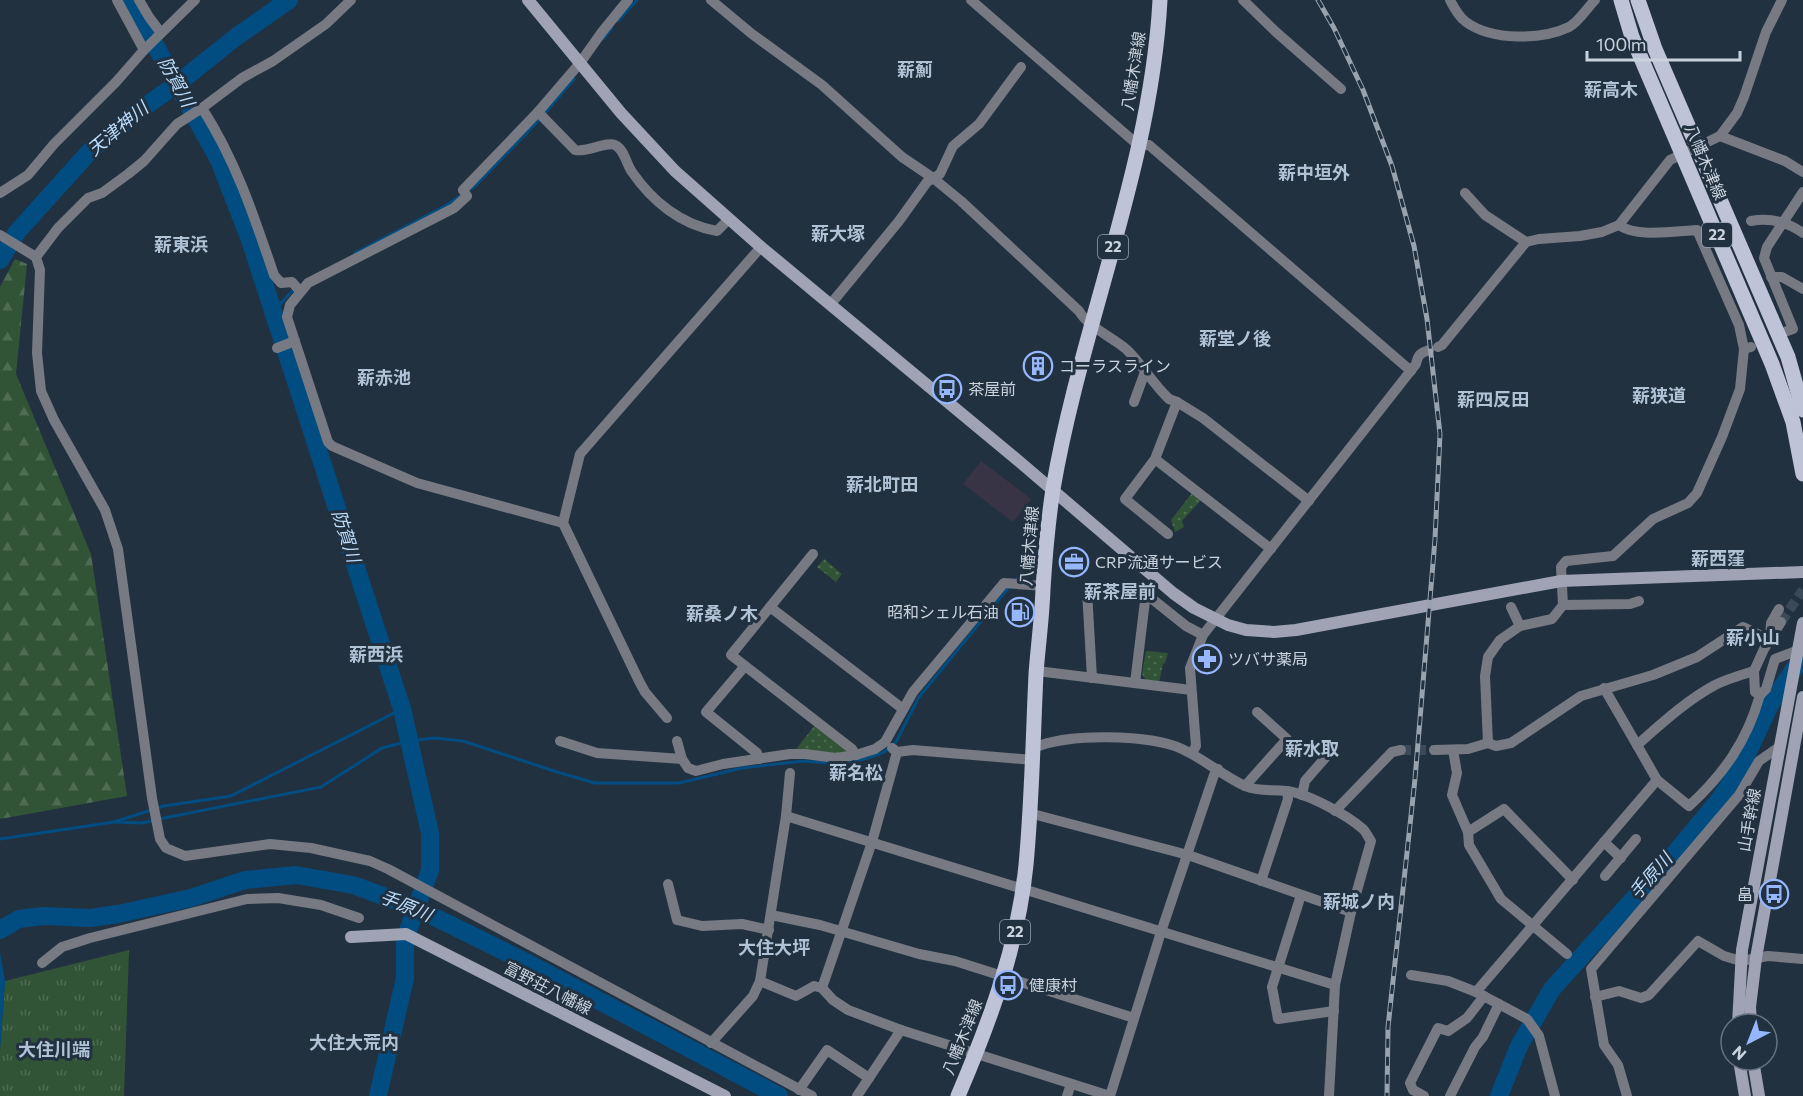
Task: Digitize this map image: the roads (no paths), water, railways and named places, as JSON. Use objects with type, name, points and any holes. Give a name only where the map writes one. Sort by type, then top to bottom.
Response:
[{"type":"main road","name":"八幡木津線","points":[[958,1096],[977,1053],[1004,976],[1014,939],[1023,888],[1033,754],[1036,671],[1053,491],[1068,419],[1150,93],[1160,0]]},
{"type":"main road","name":"八幡木津線","points":[[1621,0],[1632,38],[1690,150],[1788,357],[1803,410]]},
{"type":"main road","name":"八幡木津線","points":[[1638,0],[1690,150],[1793,422],[1803,474]]},
{"type":"street","points":[[117,0],[144,50]]},
{"type":"street","points":[[139,0],[148,17],[161,33]]},
{"type":"street","points":[[0,194],[28,175],[54,144],[195,0]]},
{"type":"street","points":[[36,257],[58,228],[88,198],[102,193],[144,161],[177,124],[326,24],[351,0]]},
{"type":"street","points":[[528,0],[621,113],[675,171],[761,247],[1012,455],[1173,593],[1215,619],[1246,630],[1274,632],[1296,630],[1561,581],[1803,572]]},
{"type":"street","points":[[563,523],[417,483],[332,446],[328,442],[293,342],[287,316],[290,305],[308,283],[454,208],[466,196],[463,190],[541,115],[628,0]]},
{"type":"street","points":[[711,0],[822,85],[902,157],[961,201],[1079,311],[1084,319],[1112,337],[1128,352],[1169,399],[1203,418],[1309,501]]},
{"type":"street","points":[[971,0],[1138,145],[1149,145],[1411,371]]},
{"type":"street","points":[[1242,0],[1341,89]]},
{"type":"street","points":[[1450,0],[1466,22],[1479,29],[1524,37],[1571,26],[1595,0]]},
{"type":"street","points":[[1192,753],[1196,746],[1190,668],[1203,635],[1411,371],[1418,357],[1422,352],[1442,345],[1526,242],[1602,232],[1619,225],[1670,160],[1719,136],[1737,113],[1744,97],[1777,2]]},
{"type":"street","points":[[830,305],[899,221],[927,182],[940,174],[953,146],[979,124],[1021,67]]},
{"type":"street","points":[[202,108],[222,139],[249,201],[274,276],[281,283],[292,282],[300,291]]},
{"type":"street","points":[[541,115],[574,150],[582,152],[609,144],[616,146],[647,191],[674,215],[689,224],[717,231],[729,219]]},
{"type":"street","points":[[1719,136],[1785,161],[1803,172]]},
{"type":"street","points":[[1787,331],[1793,329],[1764,258],[1767,247],[1803,192]]},
{"type":"street","points":[[1465,194],[1485,215],[1526,242]]},
{"type":"street","points":[[1751,221],[1762,219],[1783,222],[1803,232]]},
{"type":"street","points":[[1488,743],[1485,676],[1488,657],[1500,640],[1520,626],[1552,619],[1563,605],[1561,567],[1566,561],[1613,556],[1653,519],[1688,502],[1697,493],[1740,389],[1748,348],[1697,230],[1627,231],[1619,225]]},
{"type":"street","points":[[3,236],[36,257],[39,270],[37,365],[41,391],[54,420],[105,510],[118,549],[152,798],[160,839],[166,848],[185,856],[270,844],[311,848],[370,861],[812,1096]]},
{"type":"street","points":[[668,718],[645,692],[639,681],[563,523],[580,454],[761,247]]},
{"type":"street","points":[[1771,277],[1782,277],[1803,289]]},
{"type":"street","points":[[277,348],[293,342]]},
{"type":"street","points":[[1133,395],[1145,372]]},
{"type":"street","points":[[1168,534],[1125,499],[1155,459],[1178,402]]},
{"type":"street","points":[[1155,459],[1271,549]]},
{"type":"street","points":[[813,554],[731,655],[852,749],[856,755]]},
{"type":"street","points":[[822,988],[872,842],[891,747],[903,709],[932,668],[1004,584],[1044,586]]},
{"type":"street","points":[[1087,591],[1092,678]]},
{"type":"street","points":[[1136,683],[1145,601],[1151,598],[1179,621],[1203,635]]},
{"type":"street","points":[[1563,605],[1630,604],[1639,601]]},
{"type":"street","points":[[770,607],[903,709]]},
{"type":"street","points":[[1511,607],[1520,626]]},
{"type":"street","points":[[1770,640],[1772,623],[1779,609]]},
{"type":"street","points":[[1760,695],[1755,692],[1754,671],[1781,622]]},
{"type":"street","points":[[1434,750],[1468,749],[1488,743],[1496,746],[1510,743],[1581,696],[1653,675],[1696,657],[1743,627],[1770,640]]},
{"type":"street","name":"山手幹線","points":[[1739,1012],[1741,961],[1789,692],[1803,627]]},
{"type":"street","points":[[1604,688],[1657,780],[1689,806],[1729,765],[1755,715],[1760,695],[1766,689],[1775,659],[1799,651]]},
{"type":"street","points":[[745,666],[706,712],[756,753],[759,759]]},
{"type":"street","points":[[1036,671],[1191,690]]},
{"type":"street","points":[[1637,745],[1672,715],[1714,686],[1754,671]]},
{"type":"street","name":"山手幹線","points":[[1750,1012],[1756,958],[1803,697]]},
{"type":"street","points":[[1245,786],[1287,740],[1257,712]]},
{"type":"street","points":[[677,741],[682,759],[688,768],[696,771],[723,764],[759,759],[805,754],[836,758],[891,747],[913,750],[1033,754],[1044,743],[1097,736],[1154,742],[1179,747],[1192,753],[1245,786],[1260,791],[1287,790],[1335,811],[1364,830],[1371,840],[1351,912],[1335,985],[1329,1096]]},
{"type":"street","points":[[560,741],[597,753],[682,759]]},
{"type":"street","points":[[1627,1096],[1618,1065],[1604,1045],[1591,969],[1739,795],[1759,761],[1779,747]]},
{"type":"street","points":[[1302,795],[1305,781],[1332,750]]},
{"type":"street","points":[[1335,811],[1392,752],[1401,750]]},
{"type":"street","points":[[1453,750],[1457,773],[1452,795],[1468,832],[1469,845],[1501,899],[1567,954]]},
{"type":"street","points":[[760,981],[796,996],[814,986],[822,988],[833,1000],[848,1010],[901,1030],[1110,1096],[1161,932],[1218,769]]},
{"type":"street","points":[[711,1043],[753,996],[760,981],[786,816],[790,773]]},
{"type":"street","points":[[1424,1096],[1413,1090],[1410,1083],[1438,1028],[1448,1031],[1467,1018],[1480,994],[1532,926],[1657,780]]},
{"type":"street","points":[[1261,881],[1288,799],[1287,790]]},
{"type":"street","points":[[1468,832],[1504,809],[1573,880]]},
{"type":"street","points":[[1029,813],[1188,855],[1351,912]]},
{"type":"street","points":[[786,816],[1335,985]]},
{"type":"street","points":[[1605,876],[1636,839]]},
{"type":"street","points":[[1604,842],[1621,858]]},
{"type":"street","points":[[668,884],[677,920],[702,926],[742,924],[769,930]]},
{"type":"street","points":[[1301,895],[1272,987],[1278,1019],[1334,1011]]},
{"type":"street","points":[[42,963],[62,947],[90,938],[247,899],[278,898],[321,905],[359,918]]},
{"type":"street","points":[[771,915],[841,931],[919,954],[955,961],[1134,1018]]},
{"type":"street","name":"富野荘八幡線","points":[[351,937],[406,934],[725,1096]]},
{"type":"street","points":[[1595,997],[1619,991],[1641,998],[1649,995],[1698,941],[1724,956],[1741,961],[1768,957],[1803,959]]},
{"type":"street","points":[[1411,975],[1448,981],[1480,994],[1527,1019],[1539,1036],[1555,1096]]},
{"type":"street","points":[[1450,1096],[1499,1004]]},
{"type":"street","points":[[857,1096],[901,1030]]},
{"type":"street","points":[[799,1090],[827,1050],[869,1078]]},
{"type":"street","points":[[1741,1072],[1745,1096]]},
{"type":"street","points":[[1755,1072],[1759,1096]]},
{"type":"street","points":[[1067,1096],[1071,1084]]},
{"type":"water","points":[[0,952],[5,981],[0,1050]]},
{"type":"waterway","name":"防賀川","points":[[130,0],[219,160],[250,240],[402,709],[430,833],[430,870],[405,939],[405,978],[378,1096]]},
{"type":"waterway","name":"天津神川","points":[[0,260],[17,232],[91,150],[137,112],[289,0]]},
{"type":"waterway","points":[[618,21],[637,0]]},
{"type":"waterway","points":[[603,39],[612,28]]},
{"type":"waterway","points":[[544,114],[574,79]]},
{"type":"waterway","points":[[471,189],[540,119]]},
{"type":"waterway","points":[[355,253],[460,196]]},
{"type":"waterway","points":[[273,312],[293,290]]},
{"type":"waterway","points":[[1016,580],[1031,564]]},
{"type":"waterway","points":[[159,819],[321,787],[382,748],[409,741],[435,738],[463,741],[595,783],[679,783],[742,768],[803,761],[842,764],[868,758],[884,752],[896,742],[919,697],[1009,587]]},
{"type":"waterway","name":"手原川","points":[[1499,1096],[1519,1046],[1552,989],[1675,853],[1719,800],[1748,752],[1771,703],[1803,656]]},
{"type":"waterway","points":[[0,839],[114,822],[164,806],[231,796],[402,709]]},
{"type":"waterway","points":[[114,822],[153,821]]},
{"type":"waterway","name":"手原川","points":[[0,930],[19,919],[43,916],[90,918],[118,914],[191,898],[245,880],[296,875],[353,885],[416,908],[526,962],[779,1096]]},
{"type":"tunnel","points":[[1781,622],[1803,590]]},
{"type":"tunnel","points":[[1401,750],[1434,750]]},
{"type":"railway","points":[[1318,0],[1363,90],[1392,166],[1414,246],[1427,319],[1440,434],[1435,539],[1415,779],[1388,1027],[1387,1096]]},
{"type":"place","name":"コーラスライン","points":[[1038,366]]},
{"type":"place","name":"茶屋前","points":[[947,389]]},
{"type":"place","name":"CRP流通サービス","points":[[1074,562]]},
{"type":"place","name":"昭和シェル石油","points":[[1020,612]]},
{"type":"place","name":"ツバサ薬局","points":[[1207,659]]},
{"type":"place","name":"畠","points":[[1774,894]]},
{"type":"place","name":"健康村","points":[[1008,985]]},
{"type":"district","name":"薪薊","points":[[915,70]]},
{"type":"district","name":"薪高木","points":[[1611,90]]},
{"type":"district","name":"薪中垣外","points":[[1314,173]]},
{"type":"district","name":"薪大塚","points":[[838,234]]},
{"type":"district","name":"薪東浜","points":[[181,245]]},
{"type":"district","name":"薪堂ノ後","points":[[1235,339]]},
{"type":"district","name":"薪赤池","points":[[384,378]]},
{"type":"district","name":"薪狭道","points":[[1659,396]]},
{"type":"district","name":"薪四反田","points":[[1493,400]]},
{"type":"district","name":"薪北町田","points":[[882,485]]},
{"type":"district","name":"薪西窪","points":[[1718,559]]},
{"type":"district","name":"薪茶屋前","points":[[1120,592]]},
{"type":"district","name":"薪桑ノ木","points":[[722,614]]},
{"type":"district","name":"薪小山","points":[[1753,638]]},
{"type":"district","name":"薪西浜","points":[[376,655]]},
{"type":"district","name":"薪水取","points":[[1312,749]]},
{"type":"district","name":"薪名松","points":[[856,773]]},
{"type":"district","name":"薪城ノ内","points":[[1359,902]]},
{"type":"district","name":"大住大坪","points":[[774,948]]},
{"type":"district","name":"大住大荒内","points":[[354,1043]]},
{"type":"district","name":"大住川端","points":[[54,1050]]}]
